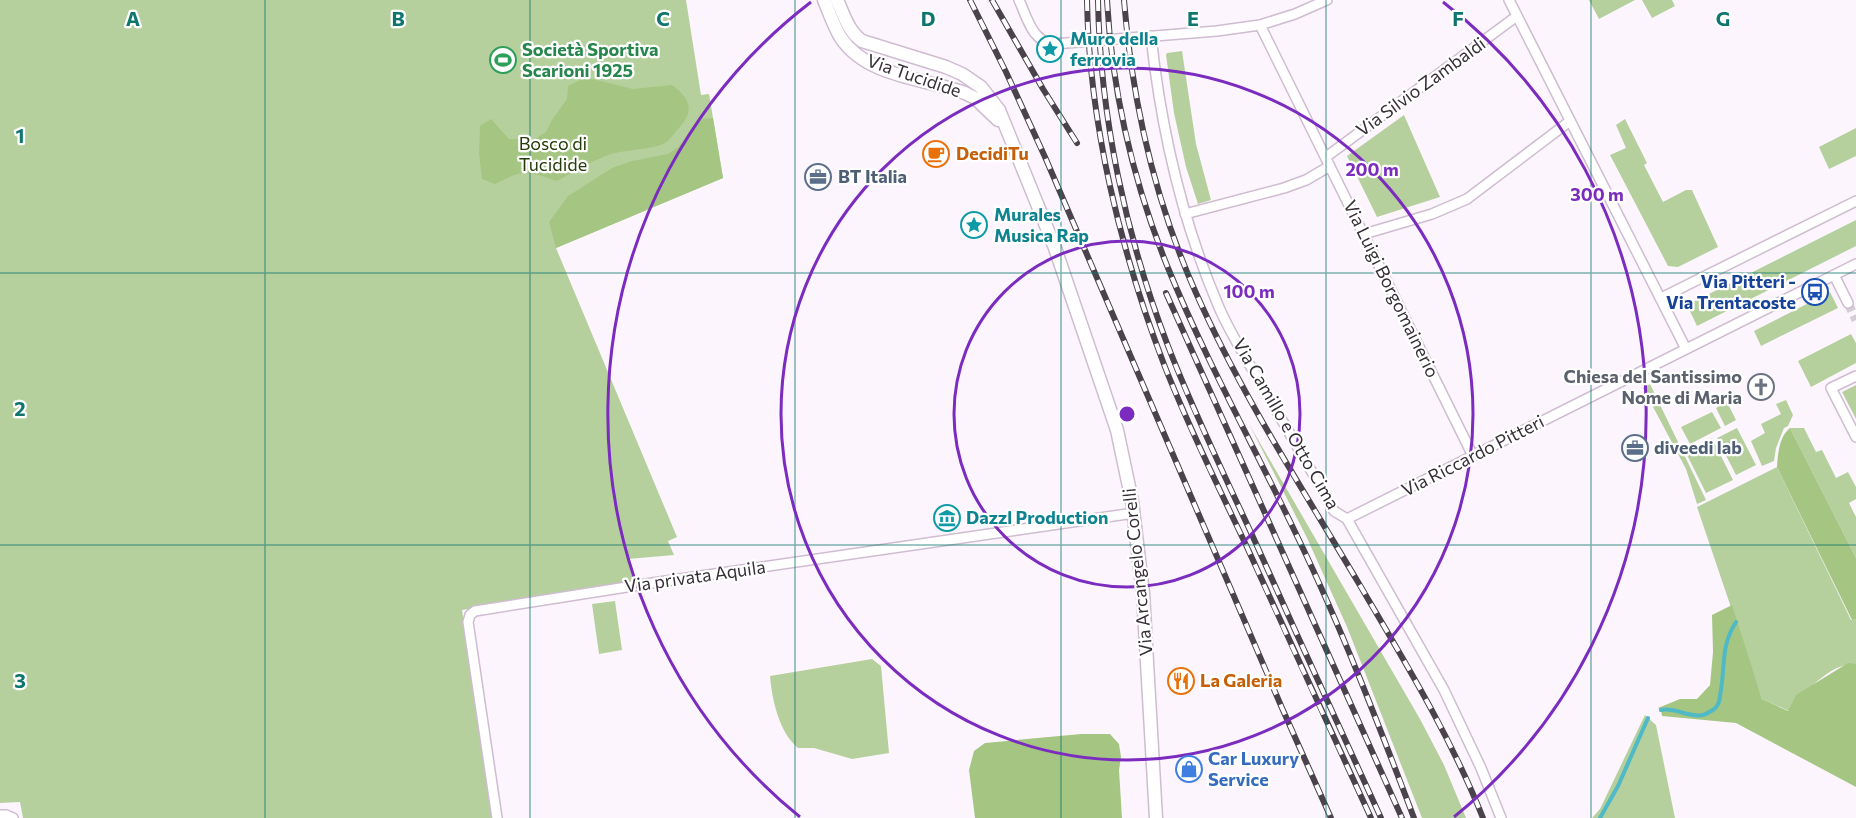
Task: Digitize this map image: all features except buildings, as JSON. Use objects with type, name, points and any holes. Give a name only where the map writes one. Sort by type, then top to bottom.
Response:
[{"type":"street","name":"Via Tucidide","points":[[824,0],[841,38],[858,56],[876,67],[975,98],[993,114],[1007,132]]},
{"type":"street","name":"Via Tucidide","points":[[837,0],[852,33],[862,41],[962,74],[981,87],[999,110],[1007,132]]},
{"type":"street","points":[[1019,0],[1033,30],[1040,40],[1047,43],[1077,43],[1260,25],[1295,14],[1327,0]]},
{"type":"street","points":[[1509,0],[1686,349]]},
{"type":"street","name":"Via Silvio Zambaldi","points":[[1185,214],[1284,189],[1306,180],[1517,16]]},
{"type":"street","name":"Via Luigi Borgomainerio","points":[[1260,25],[1473,456]]},
{"type":"street","name":"Via Camillo e Otto Cima","points":[[1151,36],[1164,128],[1185,214],[1197,254],[1219,307],[1335,511],[1347,519],[1444,690],[1481,768],[1501,818]]},
{"type":"street","points":[[911,77],[917,63],[927,61],[935,69],[933,83]]},
{"type":"street","points":[[1364,234],[1445,209],[1467,199],[1570,121]]},
{"type":"street","name":"Via Arcangelo Corelli","points":[[1007,132],[1055,248],[1118,430],[1129,514],[1143,593],[1156,818]]},
{"type":"street","points":[[1660,298],[1856,201]]},
{"type":"street","name":"Via Riccardo Pitteri","points":[[1347,519],[1856,264]]},
{"type":"street","points":[[1834,275],[1848,303]]},
{"type":"street","points":[[1856,376],[1831,388],[1856,437]]},
{"type":"street","name":"Via privata Aquila","points":[[497,818],[468,622],[470,615],[475,611],[1129,514]]},
{"type":"street","points":[[0,815],[13,818]]},
{"type":"green space","name":"Bosco di Tucidide","points":[[0,0],[686,0],[701,95],[709,94],[723,178],[556,248],[677,537],[668,541],[674,555],[628,559],[634,582],[462,610],[492,818],[23,818],[20,802],[0,803]]},
{"type":"green space","points":[[1589,0],[1635,0],[1599,19]]},
{"type":"green space","points":[[1642,0],[1672,0],[1675,6],[1652,18]]},
{"type":"green space","points":[[1182,51],[1196,144],[1211,200],[1198,204],[1186,167],[1174,113],[1166,55]]},
{"type":"green space","name":"Bosco di Tucidide","points":[[593,79],[633,89],[672,85],[687,100],[689,111],[683,123],[665,143],[611,154],[557,181],[525,173],[495,184],[482,179],[479,153],[480,126],[491,119],[509,139],[535,139],[546,132],[567,99],[568,86],[580,80]]},
{"type":"green space","points":[[1404,115],[1440,197],[1377,217],[1347,156]]},
{"type":"green space","points":[[713,118],[723,178],[556,248],[549,222],[568,196],[612,168],[632,161],[668,154],[678,147],[701,119]]},
{"type":"green space","points":[[1625,119],[1647,163],[1644,165],[1663,202],[1686,190],[1692,190],[1718,247],[1678,267],[1668,266],[1610,155],[1626,148],[1616,125]]},
{"type":"green space","points":[[1856,128],[1856,156],[1829,169],[1819,147]]},
{"type":"green space","points":[[1856,220],[1856,246],[1697,326],[1687,305]]},
{"type":"green space","points":[[1830,292],[1838,308],[1761,346],[1754,331]]},
{"type":"green space","points":[[1851,334],[1856,343],[1856,363],[1811,387],[1798,361]]},
{"type":"green space","points":[[1650,384],[1706,500],[1697,504],[1686,469],[1643,388]]},
{"type":"green space","points":[[1856,385],[1856,419],[1842,392]]},
{"type":"green space","points":[[1786,400],[1793,415],[1788,426],[1784,428],[1776,448],[1774,461],[1762,466],[1751,441],[1765,433],[1761,424],[1781,414],[1776,404]]},
{"type":"green space","points":[[1727,402],[1736,420],[1725,426],[1716,408]]},
{"type":"green space","points":[[1712,412],[1721,428],[1690,444],[1681,427]]},
{"type":"green space","points":[[1249,424],[1420,719],[1444,765],[1466,818],[1422,818],[1347,627],[1307,538]]},
{"type":"green space","points":[[1737,428],[1756,465],[1736,475],[1717,438]]},
{"type":"green space","points":[[1790,428],[1804,428],[1816,452],[1822,450],[1836,478],[1848,472],[1856,487],[1856,499],[1849,503],[1856,517],[1856,558]]},
{"type":"green space","points":[[1790,428],[1856,558],[1856,619],[1852,620],[1777,467],[1781,441]]},
{"type":"green space","points":[[1712,438],[1733,480],[1706,493],[1685,451]]},
{"type":"green space","points":[[1777,467],[1851,620],[1856,619],[1856,664],[1836,668],[1818,680],[1789,711],[1762,699],[1697,507]]},
{"type":"green space","points":[[615,601],[622,650],[599,654],[592,604]]},
{"type":"green space","points":[[1732,605],[1762,699],[1788,711],[1796,695],[1848,663],[1856,664],[1856,787],[1736,723],[1662,716],[1658,708],[1680,699],[1697,699],[1710,685],[1713,652],[1712,615]]},
{"type":"green space","points":[[872,659],[881,666],[889,753],[852,759],[814,748],[798,748],[781,725],[770,676]]},
{"type":"green space","points":[[1645,715],[1656,725],[1675,818],[1592,818],[1600,809]]},
{"type":"green space","points":[[1081,734],[1110,734],[1119,744],[1122,818],[975,818],[969,770],[974,751],[985,743]]},
{"type":"waterway","points":[[1661,710],[1698,716],[1716,708],[1720,699],[1726,647],[1736,622]]},
{"type":"waterway","points":[[1600,818],[1618,786],[1648,718]]},
{"type":"tunnel","points":[[1848,303],[1856,320]]},
{"type":"railway","points":[[970,0],[1045,157],[1331,818]]},
{"type":"railway","points":[[992,0],[1077,143]]},
{"type":"railway","points":[[1087,0],[1089,47],[1101,141],[1122,233],[1149,324],[1194,435],[1371,818]]},
{"type":"railway","points":[[1098,0],[1100,44],[1110,132],[1128,219],[1153,305],[1198,418],[1381,818]]},
{"type":"railway","points":[[1107,0],[1114,68],[1127,137],[1145,203],[1168,268],[1214,371],[1330,607],[1414,818]]},
{"type":"railway","points":[[1124,0],[1139,113],[1148,150],[1169,223],[1196,293],[1252,404],[1425,698],[1456,757],[1483,818]]},
{"type":"railway","points":[[1166,293],[1402,818]]},
{"type":"place","name":"Muro della ferrovia","points":[[1050,49]]},
{"type":"place","name":"Società Sportiva Scarioni 1925","points":[[503,60]]},
{"type":"place","name":"DecidiTu","points":[[936,154]]},
{"type":"place","name":"BT Italia","points":[[818,177]]},
{"type":"place","name":"Murales Musica Rap","points":[[974,225]]},
{"type":"place","name":"Via Pitteri - Via Trentacoste","points":[[1815,292]]},
{"type":"place","name":"Chiesa del Santissimo Nome di Maria","points":[[1761,387]]},
{"type":"place","name":"diveedi lab","points":[[1635,448]]},
{"type":"place","name":"Dazzl Production","points":[[947,518]]},
{"type":"place","name":"La Galeria","points":[[1181,681]]},
{"type":"place","name":"Car Luxury Service","points":[[1189,769]]}]
